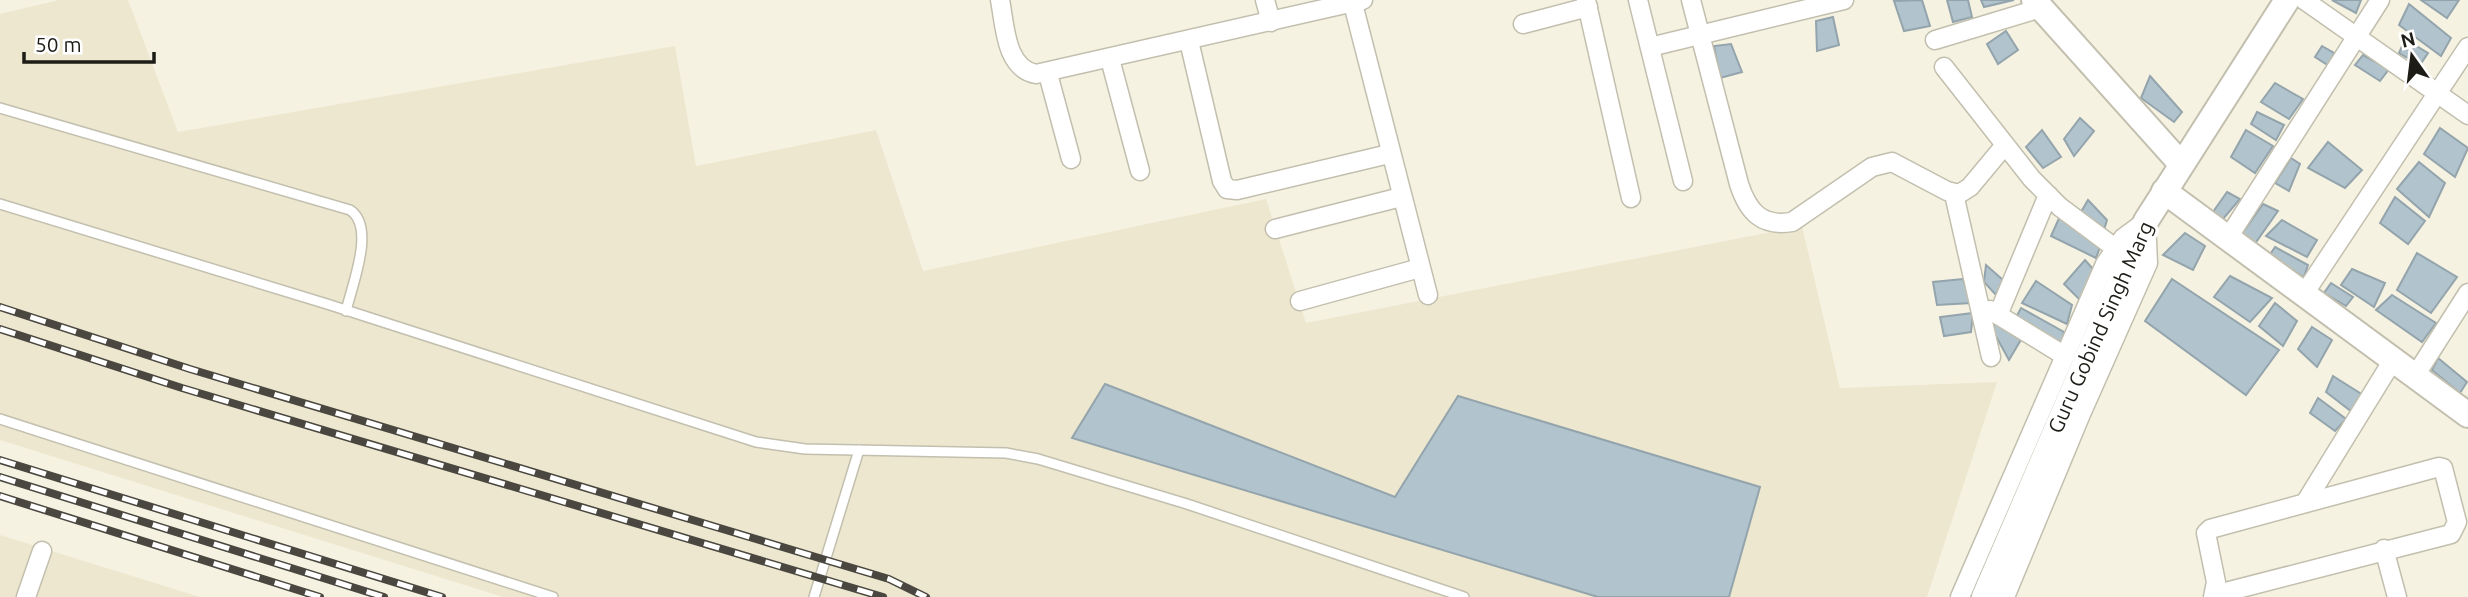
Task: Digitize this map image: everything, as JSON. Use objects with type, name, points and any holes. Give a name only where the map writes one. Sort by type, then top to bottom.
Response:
[{"type":"street","points":[[1000,0],[1014,59],[1028,73],[1048,74],[1356,1],[1389,154],[1428,295]]},
{"type":"street","points":[[1265,0],[1270,22]]},
{"type":"street","points":[[1638,0],[1683,181]]},
{"type":"street","points":[[1691,0],[1743,196],[1755,215],[1762,220],[1780,224],[1803,217],[1871,167],[1882,163],[1901,165],[1954,194],[1991,357]]},
{"type":"street","points":[[1650,47],[1844,0]]},
{"type":"street","name":"Guru Gobind Singh Marg","points":[[1984,597],[2121,253],[2146,221],[2287,0]]},
{"type":"street","points":[[2304,0],[2468,114]]},
{"type":"street","points":[[2228,238],[2380,0]]},
{"type":"street","points":[[1523,24],[1587,4],[1631,198]]},
{"type":"street","points":[[1935,40],[2037,4],[2181,164]]},
{"type":"street","points":[[1189,41],[1222,181],[1227,189],[1237,190],[1389,154]]},
{"type":"street","points":[[2304,294],[2468,47]]},
{"type":"street","points":[[1110,59],[1140,171]]},
{"type":"street","points":[[1944,66],[2048,195],[2121,253],[2065,356],[1960,597]]},
{"type":"street","points":[[1048,74],[1071,159]]},
{"type":"street","points":[[1954,194],[1970,187],[2005,145]]},
{"type":"street","points":[[2164,191],[2468,415]]},
{"type":"street","points":[[1998,315],[2048,195]]},
{"type":"street","points":[[1275,229],[1401,197]]},
{"type":"street","points":[[2005,597],[2081,414],[2148,263],[2146,221]]},
{"type":"street","points":[[1300,300],[1420,268]]},
{"type":"street","points":[[2416,376],[2468,293]]},
{"type":"street","points":[[1979,303],[2065,356]]},
{"type":"street","points":[[2305,503],[2393,360]]},
{"type":"street","points":[[2441,467],[2456,523],[2455,531],[2214,596],[2216,582],[2206,533],[2221,526],[2305,503],[2441,467]]},
{"type":"street","points":[[2384,549],[2397,597]]},
{"type":"street","points":[[26,597],[42,551]]},
{"type":"lane","points":[[0,108],[350,210],[362,223],[364,236],[346,311]]},
{"type":"lane","points":[[0,204],[756,442],[805,449],[1006,453],[1038,459],[1187,503],[1464,597]]},
{"type":"lane","points":[[0,419],[553,597]]},
{"type":"lane","points":[[814,597],[859,450]]},
{"type":"shaded area","points":[[59,0],[128,0],[178,132],[675,46],[696,166],[876,130],[923,271],[1266,199],[1306,323],[1802,226],[1840,388],[1997,382],[1927,597],[503,597],[0,440],[0,14]]},
{"type":"shaded area","points":[[0,535],[200,597],[0,597]]},
{"type":"building","points":[[1922,0],[1930,26],[1904,31],[1894,1]]},
{"type":"building","points":[[1947,0],[1968,0],[1972,17],[1953,22]]},
{"type":"building","points":[[1981,0],[2014,0],[1984,7]]},
{"type":"building","points":[[2332,0],[2361,0],[2356,13]]},
{"type":"building","points":[[2421,0],[2459,0],[2447,18]]},
{"type":"building","points":[[2409,4],[2451,38],[2441,56],[2399,25]]},
{"type":"building","points":[[1833,17],[1839,45],[1817,51],[1816,21]]},
{"type":"building","points":[[2006,31],[2018,50],[1998,64],[1987,44]]},
{"type":"building","points":[[2405,39],[2428,53],[2420,65],[2399,53]]},
{"type":"building","points":[[1731,44],[1742,72],[1720,78],[1714,46]]},
{"type":"building","points":[[2322,46],[2334,53],[2329,66],[2315,57]]},
{"type":"building","points":[[2363,55],[2389,69],[2380,81],[2355,65]]},
{"type":"building","points":[[2150,76],[2182,112],[2174,122],[2141,98]]},
{"type":"building","points":[[2275,83],[2303,99],[2289,119],[2261,102]]},
{"type":"building","points":[[2257,112],[2284,125],[2276,140],[2251,124]]},
{"type":"building","points":[[2080,118],[2094,131],[2074,156],[2064,139]]},
{"type":"building","points":[[2440,128],[2468,148],[2455,177],[2424,154]]},
{"type":"building","points":[[2042,130],[2061,157],[2043,168],[2026,147]]},
{"type":"building","points":[[2246,130],[2273,146],[2255,173],[2231,157]]},
{"type":"building","points":[[2328,142],[2362,170],[2345,188],[2308,168]]},
{"type":"building","points":[[2291,158],[2300,164],[2289,191],[2275,183]]},
{"type":"building","points":[[2419,162],[2445,183],[2429,217],[2397,189]]},
{"type":"building","points":[[2227,192],[2240,199],[2223,219],[2213,212]]},
{"type":"building","points":[[2395,197],[2425,221],[2408,244],[2380,223]]},
{"type":"building","points":[[2088,200],[2107,220],[2104,230],[2081,212]]},
{"type":"building","points":[[2263,204],[2278,211],[2254,245],[2241,235]]},
{"type":"building","points":[[2060,216],[2100,247],[2096,258],[2051,236]]},
{"type":"building","points":[[2282,220],[2317,240],[2307,257],[2266,236]]},
{"type":"building","points":[[2185,233],[2205,246],[2193,270],[2163,255]]},
{"type":"building","points":[[2275,247],[2308,265],[2304,277],[2269,256]]},
{"type":"building","points":[[2417,253],[2457,277],[2431,313],[2397,290]]},
{"type":"building","points":[[2085,260],[2093,269],[2082,302],[2064,284]]},
{"type":"building","points":[[1986,265],[2003,280],[1996,295],[1984,282]]},
{"type":"building","points":[[2352,269],[2385,283],[2374,307],[2341,285]]},
{"type":"building","points":[[2230,276],[2272,298],[2250,322],[2214,297]]},
{"type":"building","points":[[1963,279],[1971,303],[1937,305],[1933,282]]},
{"type":"building","points":[[2172,279],[2279,350],[2246,395],[2145,321]]},
{"type":"building","points":[[2036,281],[2072,305],[2067,324],[2022,303]]},
{"type":"building","points":[[2331,283],[2353,297],[2346,306],[2324,293]]},
{"type":"building","points":[[2392,295],[2436,323],[2422,342],[2376,310]]},
{"type":"building","points":[[2275,303],[2297,321],[2283,346],[2259,326]]},
{"type":"building","points":[[2021,308],[2064,332],[2062,345],[2015,319]]},
{"type":"building","points":[[1973,313],[1971,332],[1944,336],[1940,317]]},
{"type":"building","points":[[1997,321],[2022,338],[2009,360],[1992,329]]},
{"type":"building","points":[[2312,327],[2332,340],[2317,367],[2298,349]]},
{"type":"building","points":[[2438,358],[2467,382],[2460,393],[2432,370]]},
{"type":"building","points":[[2333,376],[2363,395],[2352,412],[2326,392]]},
{"type":"building","points":[[1105,384],[1395,497],[1458,396],[1760,487],[1729,597],[1598,597],[1072,438]]},
{"type":"building","points":[[2318,398],[2346,419],[2335,431],[2310,413]]},
{"type":"railway","points":[[0,307],[190,369],[889,579],[926,597]]},
{"type":"railway","points":[[0,329],[182,388],[883,597]]},
{"type":"railway","points":[[0,460],[442,597]]},
{"type":"railway","points":[[0,477],[384,597]]},
{"type":"railway","points":[[0,496],[320,597]]}]
